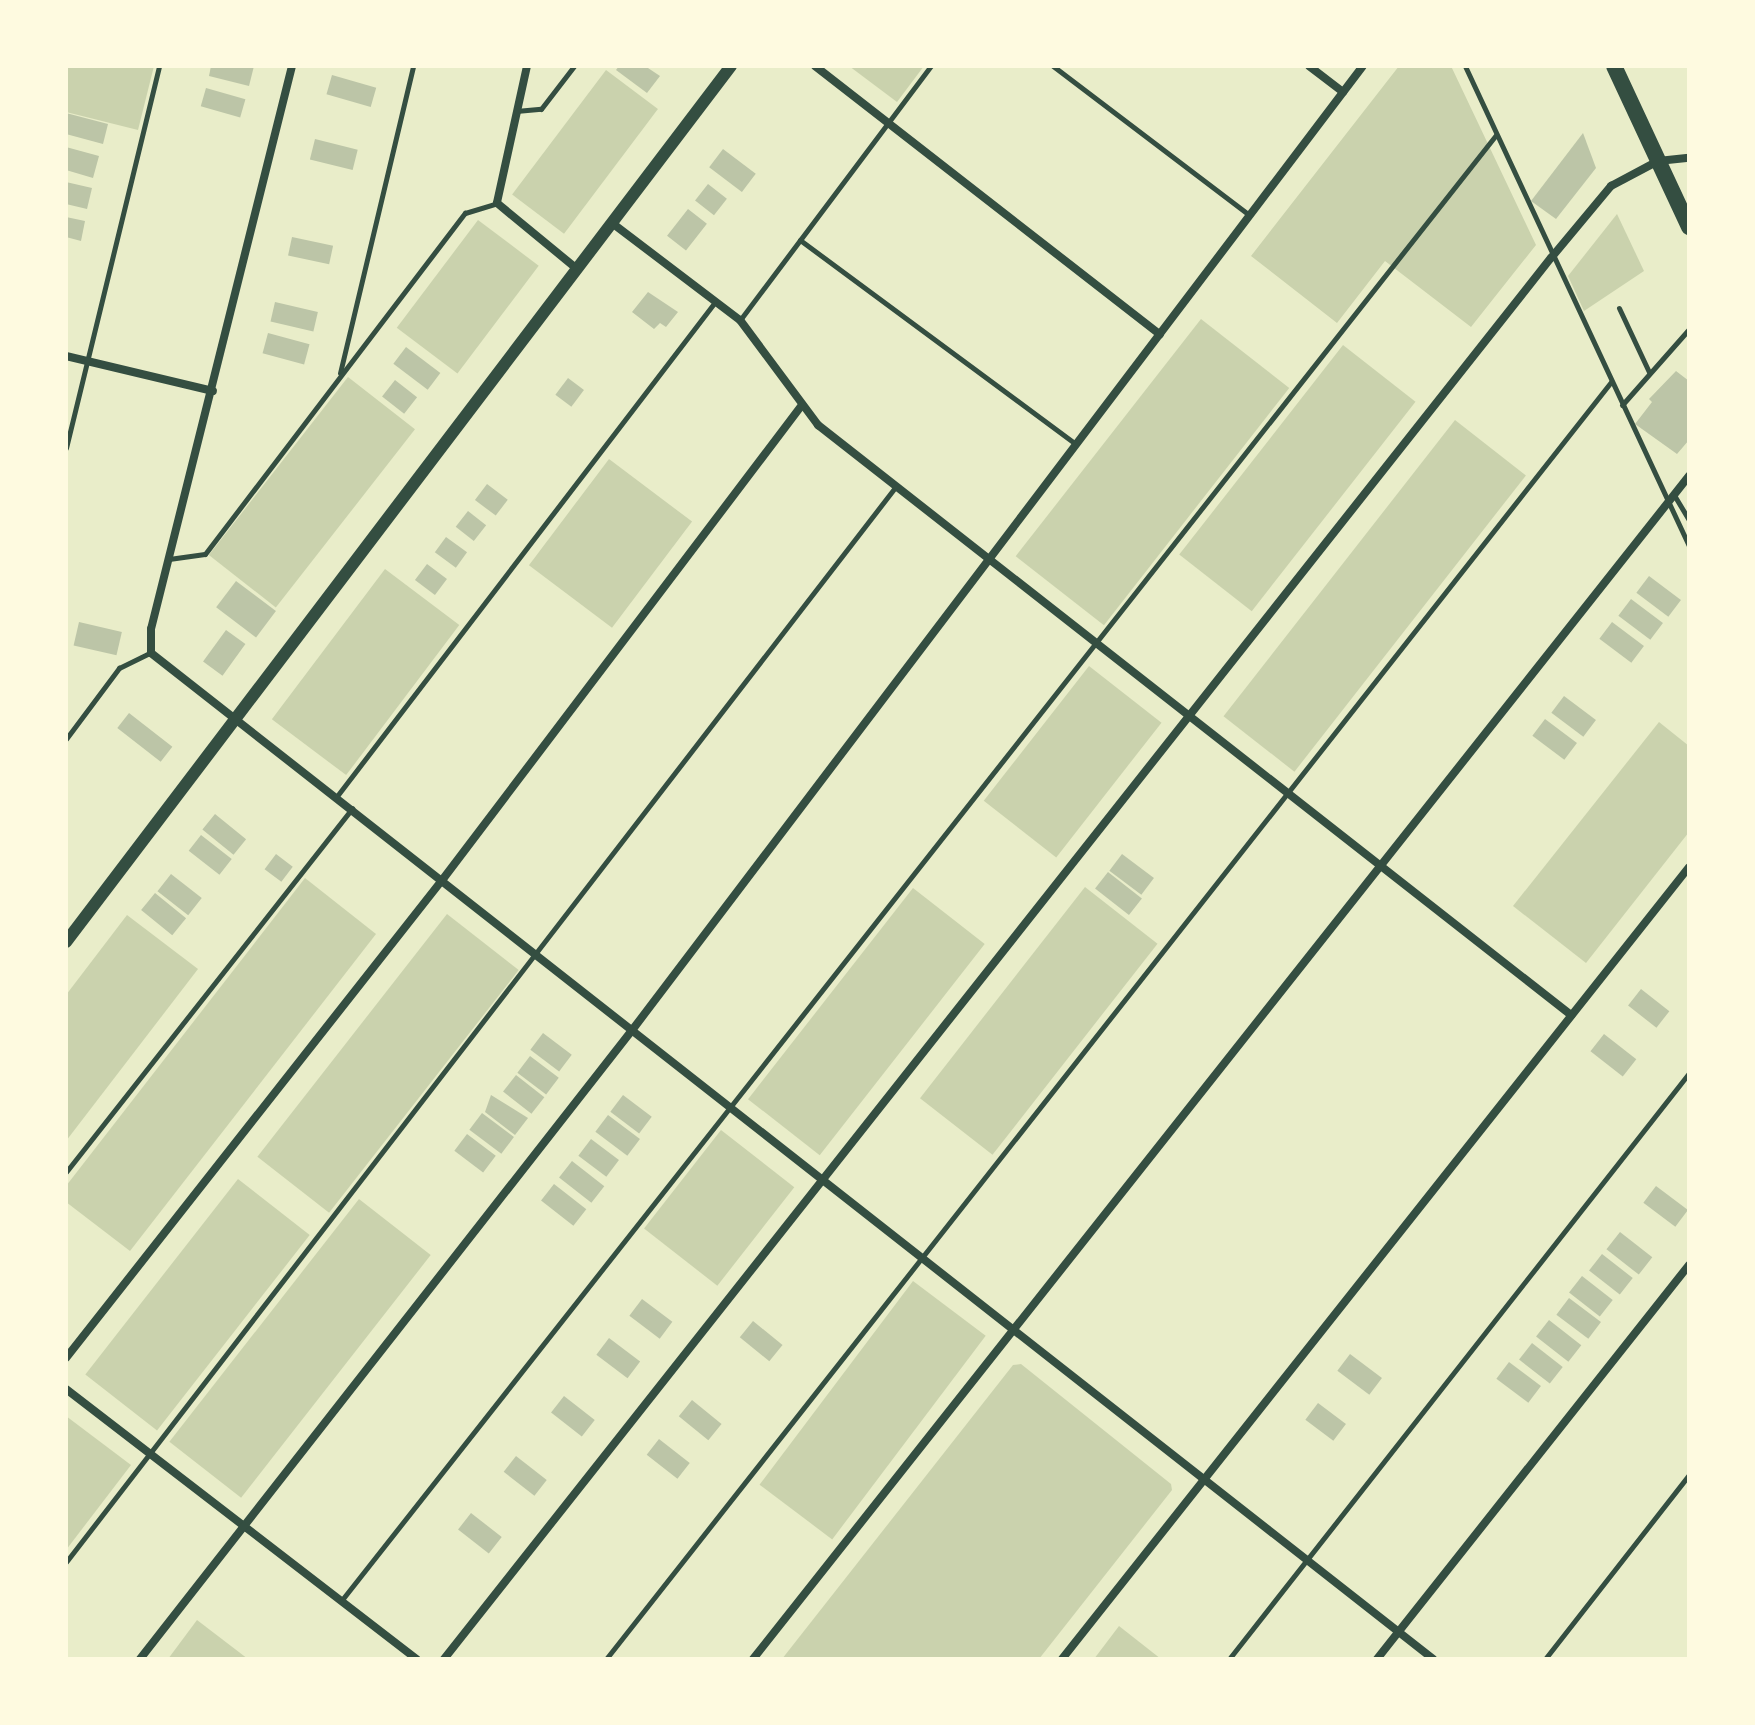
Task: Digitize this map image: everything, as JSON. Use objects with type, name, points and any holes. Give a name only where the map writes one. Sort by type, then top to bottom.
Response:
[{"type":"main road","points":[[1614,66],[1689,227]]},
{"type":"street","points":[[292,66],[151,629],[151,653],[539,954],[731,1109],[1433,1659]]},
{"type":"street","points":[[527,66],[497,203],[577,269]]},
{"type":"street","points":[[66,942],[731,66]]},
{"type":"street","points":[[815,66],[1160,335]]},
{"type":"street","points":[[1309,66],[1343,92]]},
{"type":"street","points":[[140,1659],[633,1029],[1363,66]]},
{"type":"street","points":[[444,1659],[1551,258],[1611,186],[1658,161],[1689,158]]},
{"type":"street","points":[[612,223],[740,320],[818,425],[1571,1015]]},
{"type":"street","points":[[66,356],[213,391]]},
{"type":"street","points":[[66,1358],[443,879],[802,405]]},
{"type":"street","points":[[753,1659],[1689,476]]},
{"type":"street","points":[[1062,1659],[1689,867]]},
{"type":"street","points":[[1377,1659],[1689,1265]]},
{"type":"street","points":[[66,1389],[417,1659]]},
{"type":"lane","points":[[66,448],[159,66]]},
{"type":"lane","points":[[339,378],[413,66]]},
{"type":"lane","points":[[516,111],[541,109],[574,66]]},
{"type":"lane","points":[[740,320],[931,66]]},
{"type":"lane","points":[[1053,66],[1250,216]]},
{"type":"lane","points":[[1465,66],[1551,258],[1671,498],[1689,546]]},
{"type":"lane","points":[[341,1601],[1496,135]]},
{"type":"lane","points":[[169,559],[205,554],[465,213],[497,203]]},
{"type":"lane","points":[[800,240],[1076,444]]},
{"type":"lane","points":[[337,796],[715,301]]},
{"type":"lane","points":[[1619,308],[1649,372]]},
{"type":"lane","points":[[1622,405],[1689,329]]},
{"type":"lane","points":[[606,1659],[1611,382]]},
{"type":"lane","points":[[66,1562],[539,954],[896,486]]},
{"type":"lane","points":[[1671,498],[1689,520]]},
{"type":"lane","points":[[66,739],[119,668],[151,653]]},
{"type":"lane","points":[[66,1172],[352,808]]},
{"type":"lane","points":[[1229,1659],[1689,1073]]},
{"type":"lane","points":[[1545,1659],[1689,1475]]},
{"type":"green space","points":[[66,66],[154,66],[138,130],[66,112]]},
{"type":"green space","points":[[849,66],[924,66],[897,102]]},
{"type":"green space","points":[[1399,66],[1451,66],[1536,245],[1471,327],[1385,261],[1337,323],[1251,256]]},
{"type":"green space","points":[[606,70],[658,109],[564,234],[512,195]]},
{"type":"green space","points":[[1617,214],[1644,271],[1584,311],[1568,276]]},
{"type":"green space","points":[[478,220],[539,266],[457,374],[397,328]]},
{"type":"green space","points":[[1201,319],[1289,388],[1104,625],[1016,556]]},
{"type":"green space","points":[[1343,345],[1415,402],[1252,611],[1179,555]]},
{"type":"green space","points":[[348,377],[415,429],[276,607],[209,555]]},
{"type":"green space","points":[[1455,420],[1526,475],[1294,772],[1224,716]]},
{"type":"green space","points":[[609,459],[692,522],[612,628],[529,565]]},
{"type":"green space","points":[[385,569],[459,625],[346,775],[272,719]]},
{"type":"green space","points":[[1089,666],[1161,723],[1056,857],[984,801]]},
{"type":"green space","points":[[1659,722],[1689,746],[1689,832],[1586,963],[1513,906]]},
{"type":"green space","points":[[305,878],[376,934],[130,1251],[66,1202],[66,1186]]},
{"type":"green space","points":[[1085,887],[1157,944],[992,1155],[920,1098]]},
{"type":"green space","points":[[913,888],[985,944],[820,1155],[748,1099]]},
{"type":"green space","points":[[447,914],[519,970],[329,1213],[257,1157]]},
{"type":"green space","points":[[127,915],[198,969],[66,1141],[66,995]]},
{"type":"green space","points":[[721,1130],[794,1187],[717,1286],[644,1229]]},
{"type":"green space","points":[[238,1179],[310,1235],[157,1430],[85,1374]]},
{"type":"green space","points":[[359,1199],[431,1255],[241,1498],[169,1442]]},
{"type":"green space","points":[[913,1281],[986,1336],[832,1539],[760,1485]]},
{"type":"green space","points":[[1021,1364],[1171,1484],[1172,1490],[1039,1659],[782,1659],[1013,1365]]},
{"type":"green space","points":[[66,1416],[131,1465],[66,1550]]},
{"type":"green space","points":[[197,1620],[248,1659],[168,1659]]},
{"type":"green space","points":[[1119,1626],[1161,1659],[1094,1659]]},
{"type":"building","points":[[211,66],[254,66],[249,86],[209,76]]},
{"type":"building","points":[[619,66],[645,66],[660,76],[647,93],[616,70]]},
{"type":"building","points":[[332,75],[376,88],[371,107],[326,94]]},
{"type":"building","points":[[206,88],[245,99],[240,118],[201,106]]},
{"type":"building","points":[[66,113],[108,124],[103,144],[66,134]]},
{"type":"building","points":[[1583,133],[1596,168],[1556,219],[1531,201]]},
{"type":"building","points":[[315,139],[358,150],[353,170],[310,159]]},
{"type":"building","points":[[66,147],[99,156],[93,178],[66,170]]},
{"type":"building","points":[[723,149],[756,174],[742,192],[709,167]]},
{"type":"building","points":[[66,182],[92,188],[87,209],[66,204]]},
{"type":"building","points":[[708,184],[727,199],[714,215],[695,201]]},
{"type":"building","points":[[688,209],[707,224],[686,251],[667,236]]},
{"type":"building","points":[[66,217],[85,221],[81,241],[66,237]]},
{"type":"building","points":[[292,237],[333,246],[329,264],[288,256]]},
{"type":"building","points":[[648,292],[678,312],[666,327],[660,323],[654,329],[632,312]]},
{"type":"building","points":[[275,302],[318,312],[313,331],[271,321]]},
{"type":"building","points":[[268,333],[310,344],[304,364],[263,353]]},
{"type":"building","points":[[406,347],[440,373],[428,390],[393,364]]},
{"type":"building","points":[[1676,371],[1689,381],[1689,440],[1677,454],[1635,424],[1652,402],[1649,399]]},
{"type":"building","points":[[568,378],[584,390],[571,407],[555,395]]},
{"type":"building","points":[[395,380],[417,397],[404,414],[382,397]]},
{"type":"building","points":[[487,484],[508,500],[496,516],[475,500]]},
{"type":"building","points":[[468,511],[486,525],[474,541],[456,527]]},
{"type":"building","points":[[446,537],[467,552],[456,568],[435,552]]},
{"type":"building","points":[[427,564],[447,579],[435,595],[415,580]]},
{"type":"building","points":[[1649,576],[1681,600],[1668,617],[1636,593]]},
{"type":"building","points":[[236,581],[276,611],[256,637],[216,607]]},
{"type":"building","points":[[1631,599],[1663,623],[1650,640],[1618,616]]},
{"type":"building","points":[[79,622],[122,632],[116,655],[74,645]]},
{"type":"building","points":[[1612,622],[1644,646],[1631,663],[1599,639]]},
{"type":"building","points":[[226,630],[245,644],[222,676],[203,662]]},
{"type":"building","points":[[1564,696],[1596,720],[1583,737],[1551,713]]},
{"type":"building","points":[[129,713],[172,747],[161,762],[117,728]]},
{"type":"building","points":[[1545,719],[1577,743],[1564,760],[1532,736]]},
{"type":"building","points":[[215,814],[246,839],[233,855],[202,830]]},
{"type":"building","points":[[201,835],[232,859],[219,875],[189,851]]},
{"type":"building","points":[[276,854],[293,867],[281,882],[265,869]]},
{"type":"building","points":[[1122,854],[1154,878],[1141,895],[1109,871]]},
{"type":"building","points":[[1108,872],[1142,898],[1129,915],[1095,889]]},
{"type":"building","points":[[171,874],[202,898],[188,915],[157,891]]},
{"type":"building","points":[[155,893],[186,918],[172,935],[141,910]]},
{"type":"building","points":[[1641,989],[1669,1011],[1656,1028],[1628,1006]]},
{"type":"building","points":[[543,1033],[572,1055],[559,1071],[530,1050]]},
{"type":"building","points":[[1604,1034],[1636,1059],[1623,1077],[1590,1051]]},
{"type":"building","points":[[530,1056],[559,1078],[546,1094],[517,1073]]},
{"type":"building","points":[[516,1075],[544,1097],[531,1114],[503,1092]]},
{"type":"building","points":[[491,1095],[528,1118],[515,1135],[485,1112]]},
{"type":"building","points":[[623,1095],[652,1117],[639,1133],[610,1112]]},
{"type":"building","points":[[482,1113],[514,1137],[501,1154],[469,1130]]},
{"type":"building","points":[[608,1115],[640,1139],[627,1156],[595,1132]]},
{"type":"building","points":[[467,1134],[496,1156],[483,1172],[454,1151]]},
{"type":"building","points":[[591,1139],[619,1160],[606,1177],[578,1156]]},
{"type":"building","points":[[572,1161],[604,1186],[591,1203],[559,1178]]},
{"type":"building","points":[[554,1184],[586,1209],[573,1226],[541,1201]]},
{"type":"building","points":[[1656,1186],[1688,1210],[1675,1227],[1643,1203]]},
{"type":"building","points":[[1620,1232],[1652,1257],[1639,1275],[1606,1249]]},
{"type":"building","points":[[1602,1254],[1633,1278],[1620,1295],[1589,1271]]},
{"type":"building","points":[[1582,1276],[1613,1300],[1600,1317],[1569,1293]]},
{"type":"building","points":[[1569,1298],[1601,1322],[1588,1339],[1556,1315]]},
{"type":"building","points":[[642,1299],[672,1322],[660,1339],[629,1316]]},
{"type":"building","points":[[1549,1320],[1581,1345],[1568,1362],[1536,1337]]},
{"type":"building","points":[[753,1321],[783,1345],[769,1361],[740,1337]]},
{"type":"building","points":[[609,1338],[640,1361],[628,1378],[596,1355]]},
{"type":"building","points":[[1532,1343],[1563,1367],[1550,1384],[1519,1360]]},
{"type":"building","points":[[1350,1354],[1382,1378],[1369,1395],[1337,1371]]},
{"type":"building","points":[[1509,1362],[1541,1386],[1528,1403],[1496,1379]]},
{"type":"building","points":[[564,1396],[595,1420],[582,1437],[551,1413]]},
{"type":"building","points":[[692,1400],[722,1424],[708,1440],[679,1416]]},
{"type":"building","points":[[1318,1403],[1346,1424],[1333,1441],[1305,1420]]},
{"type":"building","points":[[659,1439],[690,1463],[677,1479],[647,1455]]},
{"type":"building","points":[[516,1456],[547,1480],[534,1496],[504,1472]]},
{"type":"building","points":[[471,1513],[502,1537],[489,1554],[458,1530]]}]
